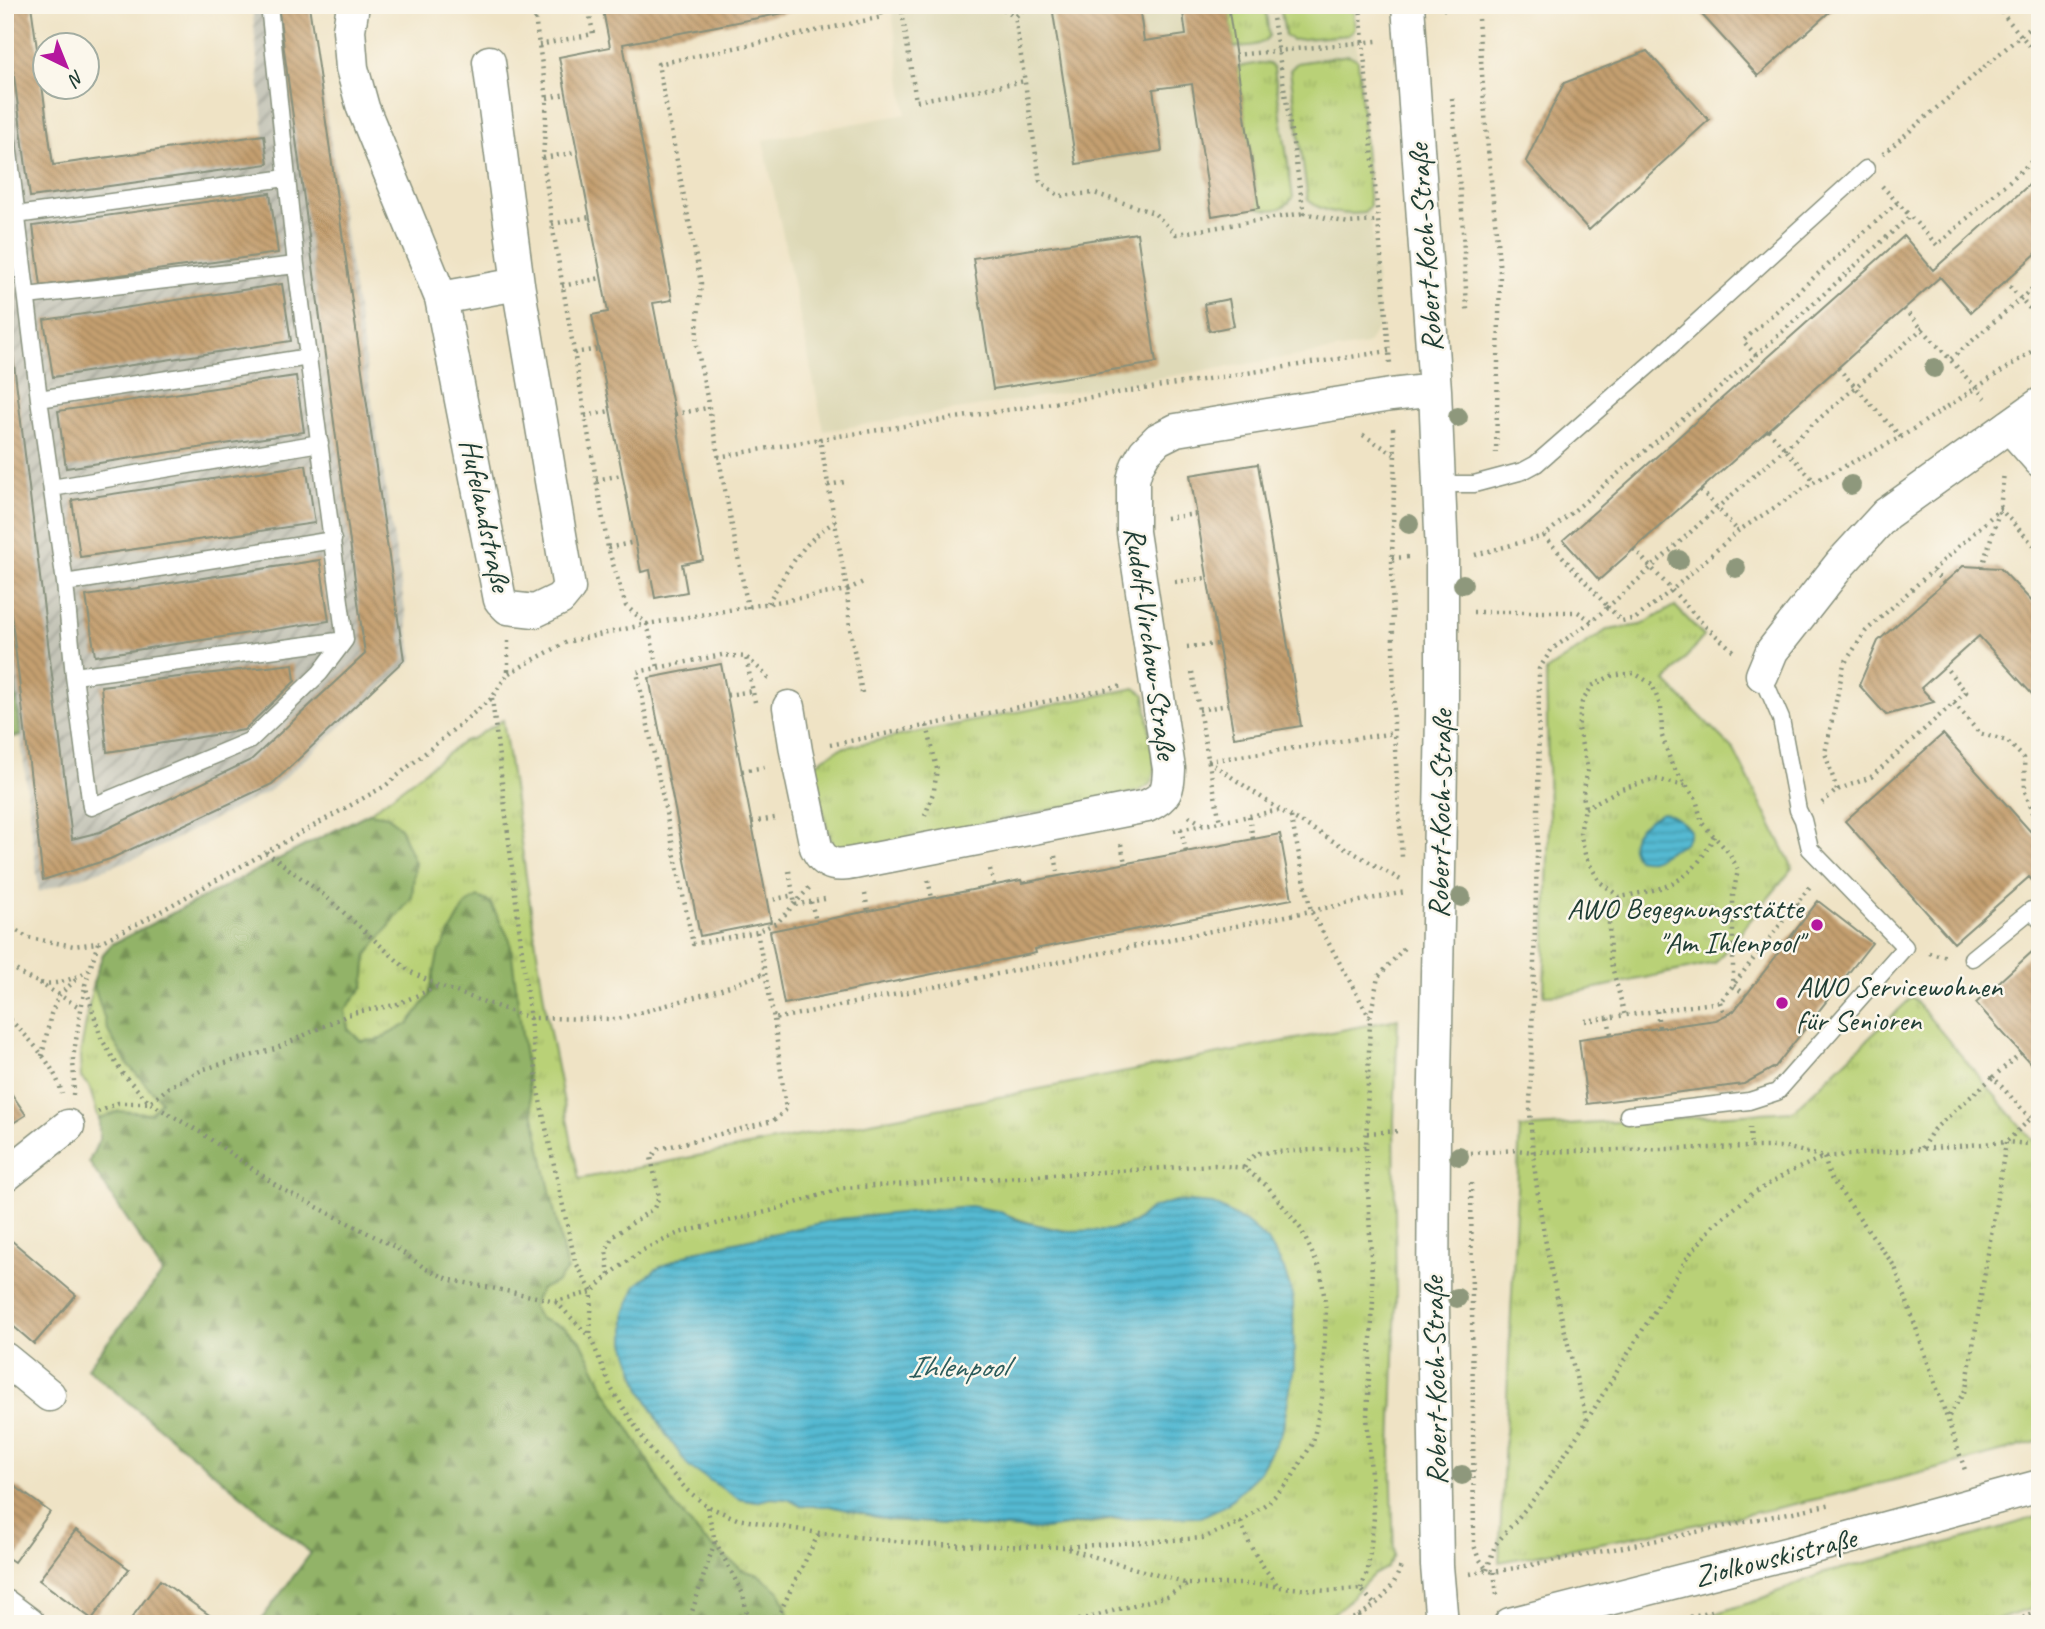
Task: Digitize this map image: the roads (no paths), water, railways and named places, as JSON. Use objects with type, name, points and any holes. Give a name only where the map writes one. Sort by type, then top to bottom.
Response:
[{"type":"street","name":"Hufelandstraße","points":[[353,5],[349,30],[352,68],[363,108],[441,299],[500,600],[508,608],[535,611],[560,599],[569,588],[518,284],[489,62]]},
{"type":"street","name":"Robert-Koch-Straße","points":[[1408,5],[1435,390],[1442,555],[1433,1293],[1437,1566],[1442,1624]]},
{"type":"street","points":[[441,299],[518,284]]},
{"type":"street","name":"Rudolf-Virchow-Straße","points":[[789,707],[817,847],[821,857],[829,864],[859,862],[1147,806],[1161,799],[1168,787],[1168,769],[1133,532],[1133,480],[1145,452],[1158,439],[1176,430],[1435,390]]},
{"type":"street","points":[[1762,676],[1772,651],[1841,563],[1886,514],[2040,404]]},
{"type":"street","points":[[2009,426],[2040,461]]},
{"type":"street","points":[[5,1176],[68,1126]]},
{"type":"street","points":[[5,1359],[50,1395]]},
{"type":"street","name":"Ziolkowskistraße","points":[[1510,1624],[2040,1486]]},
{"type":"street","points":[[5,1606],[29,1624]]},
{"type":"lane","points":[[5,119],[91,807],[249,741],[320,673],[345,640],[296,265],[270,5]]},
{"type":"lane","points":[[1438,484],[1474,484],[1523,471],[1536,464],[1866,169]]},
{"type":"lane","points":[[16,215],[286,178]]},
{"type":"lane","points":[[27,296],[296,265]]},
{"type":"lane","points":[[39,399],[309,357]]},
{"type":"lane","points":[[52,488],[320,443]]},
{"type":"lane","points":[[65,583],[334,540]]},
{"type":"lane","points":[[74,676],[345,640]]},
{"type":"lane","points":[[1628,1115],[1749,1101],[1777,1092],[1905,947],[1810,849],[1798,810],[1781,719],[1762,676]]},
{"type":"lane","points":[[1972,958],[2031,910],[2040,920]]},
{"type":"water","points":[[1662,812],[1678,819],[1688,828],[1690,831],[1686,839],[1683,844],[1655,859],[1637,859],[1633,851],[1633,837],[1642,825]]},
{"type":"water","name":"Ihlenpool","points":[[1175,1201],[1213,1204],[1246,1222],[1268,1241],[1284,1269],[1293,1298],[1294,1367],[1282,1432],[1258,1474],[1226,1505],[1201,1517],[1111,1519],[1037,1530],[889,1520],[830,1506],[801,1506],[788,1499],[771,1498],[756,1502],[739,1499],[689,1467],[665,1433],[641,1389],[625,1343],[625,1313],[636,1285],[656,1269],[695,1251],[839,1219],[970,1206],[998,1211],[1021,1221],[1064,1231],[1110,1230],[1134,1223],[1150,1209]]},
{"type":"place","name":"AWO Begegnungsstätte \"Am Ihlenpool\"","points":[[1817,925]]},
{"type":"place","name":"AWO Servicewohnen für Senioren","points":[[1782,1003]]}]
